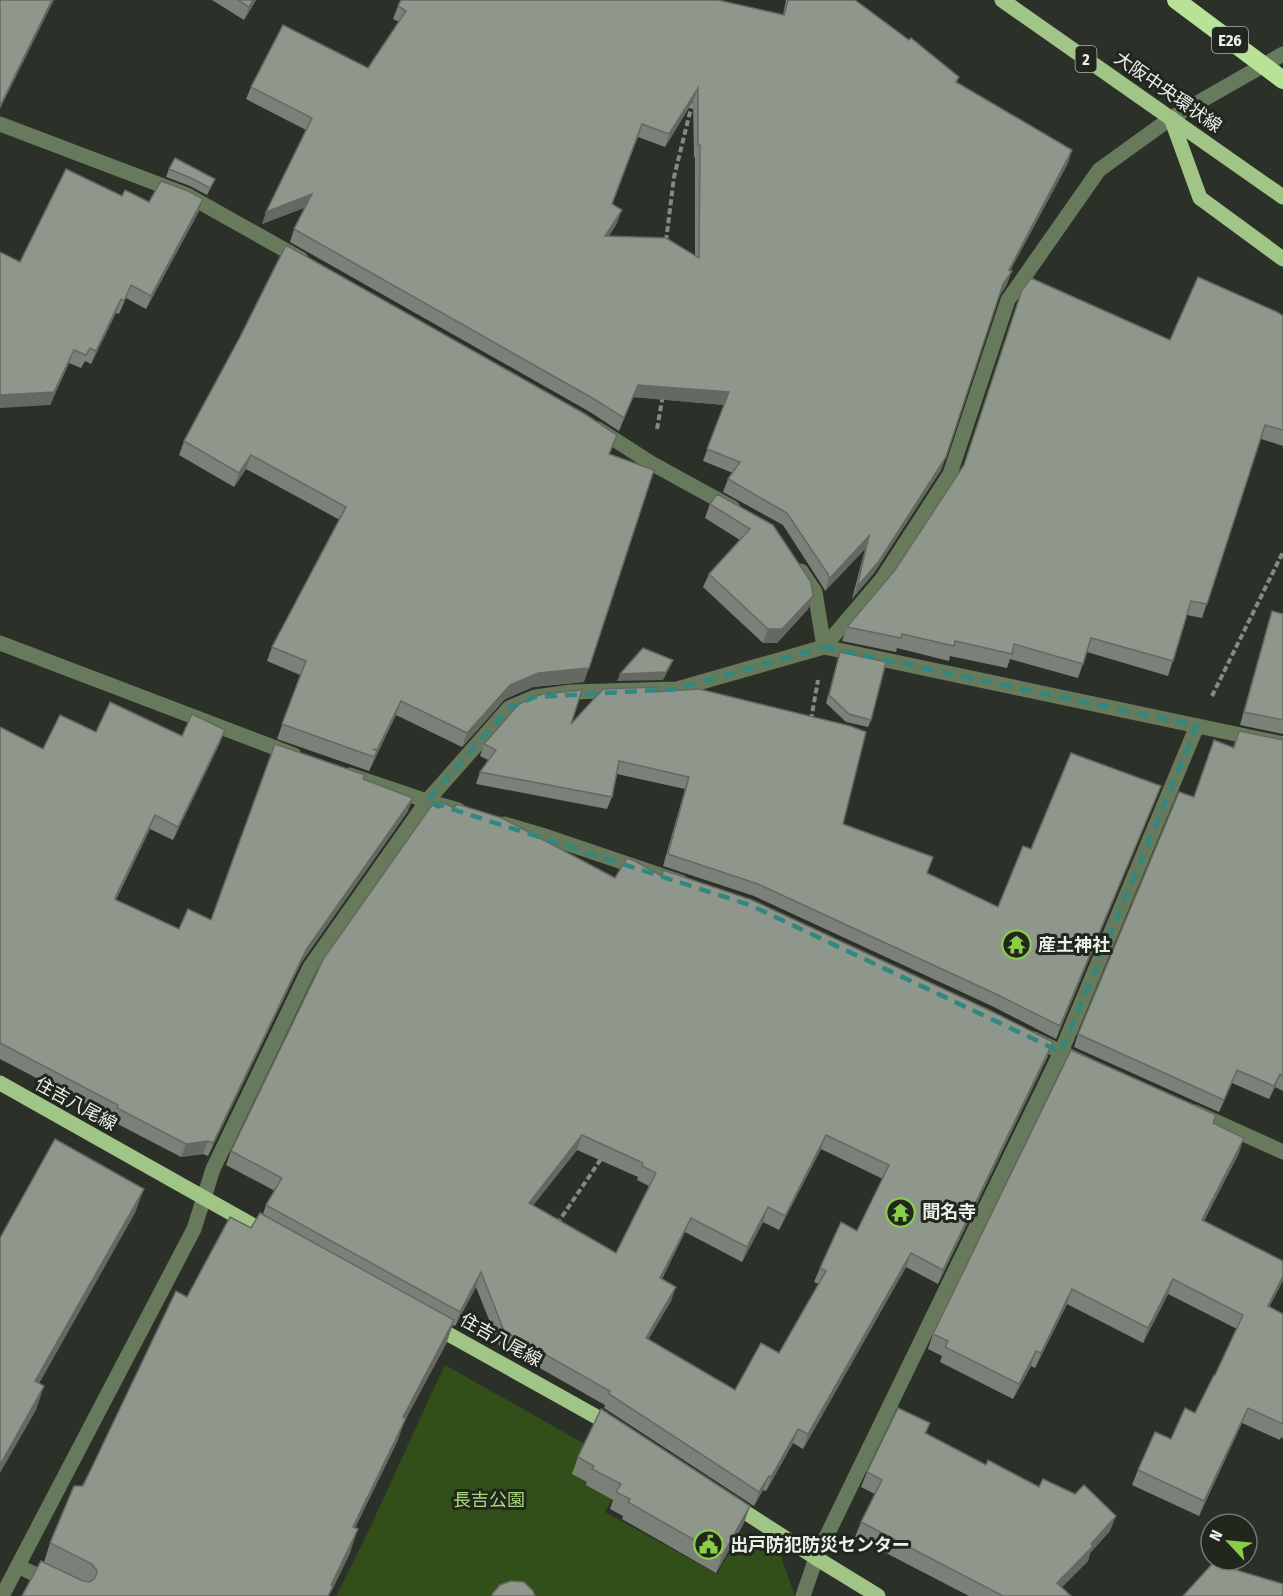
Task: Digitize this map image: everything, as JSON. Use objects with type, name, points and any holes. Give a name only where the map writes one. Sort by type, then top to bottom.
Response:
[{"type":"highway","name":"E26","points":[[1176,0],[1283,80]]},
{"type":"main road","name":"大阪中央環状線","points":[[1002,0],[1283,196]]},
{"type":"main road","points":[[1171,118],[1200,198],[1283,259]]},
{"type":"main road","name":"住吉八尾線","points":[[0,1083],[287,1245]]},
{"type":"main road","name":"住吉八尾線","points":[[422,1319],[603,1419],[622,1432]]},
{"type":"main road","points":[[719,1495],[878,1596]]},
{"type":"street","points":[[825,647],[882,579],[950,474],[1008,300],[1099,170],[1171,118],[1283,54]]},
{"type":"street","points":[[0,124],[187,195],[309,264]]},
{"type":"street","points":[[585,420],[651,463],[744,514]]},
{"type":"street","points":[[792,557],[815,592],[825,647]]},
{"type":"street","points":[[0,644],[311,761]]},
{"type":"street","points":[[3,1596],[194,1229],[213,1169],[310,967],[427,801],[509,708],[535,697],[571,692],[677,689],[825,647],[1283,744]]},
{"type":"street","points":[[803,1596],[816,1558],[1061,1052],[1197,726]]},
{"type":"street","points":[[332,768],[471,814]]},
{"type":"street","points":[[493,820],[694,886]]},
{"type":"street","points":[[1020,1032],[1103,1071]]},
{"type":"street","points":[[1177,1104],[1283,1152]]},
{"type":"street","points":[[18,1566],[79,1596]]},
{"type":"path","points":[[666,243],[674,177],[696,90]]},
{"type":"path","points":[[651,463],[664,388]]},
{"type":"path","points":[[1197,726],[1283,552]]},
{"type":"path","points":[[809,729],[825,647]]},
{"type":"path","points":[[553,1230],[606,1151]]},
{"type":"highlighted area","points":[[824,647],[1197,726],[1061,1052],[750,905],[427,801],[509,708],[535,697],[677,689]]},
{"type":"green space","name":"長吉公園","points":[[445,1365],[629,1469],[605,1512],[717,1574],[741,1532],[780,1554],[795,1596],[336,1596],[365,1539]]},
{"type":"building","points":[[0,0],[52,0],[0,104]]},
{"type":"building","points":[[238,0],[253,0],[249,7]]},
{"type":"building","points":[[401,0],[718,0],[784,15],[788,0],[855,0],[909,40],[911,38],[959,77],[956,82],[1072,150],[1009,270],[1012,271],[1003,284],[946,457],[879,561],[857,587],[869,536],[829,579],[828,574],[787,513],[728,479],[740,462],[707,449],[729,392],[638,385],[624,418],[294,229],[312,194],[266,212],[312,118],[251,87],[283,25],[368,68],[406,11],[398,6]],"holes":[[[698,88],[698,145],[700,145],[699,258],[666,238],[605,236],[622,210],[612,204],[642,124],[669,134]]]},
{"type":"building","points":[[175,158],[215,179],[210,188],[169,169]]},
{"type":"building","points":[[66,169],[122,196],[125,190],[149,202],[161,181],[203,199],[151,296],[131,285],[124,301],[121,299],[96,351],[90,348],[86,355],[74,350],[54,392],[0,395],[0,252],[20,262]]},
{"type":"building","points":[[286,245],[585,414],[617,435],[609,454],[654,470],[589,668],[538,673],[510,685],[467,733],[401,701],[377,750],[373,749],[377,751],[374,757],[282,724],[306,661],[272,647],[346,507],[251,455],[239,473],[184,441]]},
{"type":"building","points":[[1198,277],[1283,316],[1283,430],[1265,425],[1207,604],[1191,601],[1173,661],[1091,638],[1083,664],[1014,644],[1012,654],[955,641],[954,646],[902,634],[901,638],[847,627],[895,570],[964,465],[1022,290],[1031,278],[1170,340]]},
{"type":"building","points":[[717,494],[773,525],[811,582],[813,596],[782,629],[768,629],[709,574],[750,529],[710,504]]},
{"type":"building","points":[[1272,611],[1283,614],[1283,720],[1244,712]]},
{"type":"building","points":[[643,648],[673,660],[666,672],[620,674]]},
{"type":"building","points":[[840,652],[886,662],[871,720],[849,714],[829,695]]},
{"type":"building","points":[[657,687],[654,692],[699,689],[850,726],[866,732],[843,824],[933,857],[927,873],[998,907],[1023,846],[1031,849],[1071,753],[1161,786],[1060,1026],[758,884],[668,854],[689,777],[619,761],[612,797],[480,772],[496,750],[484,744],[519,704],[542,694],[582,690],[571,724],[603,689]]},
{"type":"building","points":[[110,702],[182,736],[192,714],[225,730],[178,827],[155,815],[115,898],[179,929],[188,909],[211,920],[275,744],[365,775],[363,779],[413,798],[306,950],[213,1143],[208,1141],[186,1144],[117,1108],[118,1105],[0,1043],[0,727],[43,749],[60,715],[96,732]]},
{"type":"building","points":[[1239,731],[1283,740],[1283,1076],[1280,1074],[1274,1086],[1237,1070],[1224,1100],[1078,1034],[1179,792],[1194,797],[1214,740],[1234,748]]},
{"type":"building","points":[[442,802],[454,808],[457,804],[502,818],[615,878],[627,858],[662,876],[663,870],[752,900],[1053,1042],[943,1270],[911,1253],[808,1434],[798,1429],[771,1477],[769,1476],[759,1492],[609,1394],[610,1391],[504,1331],[481,1272],[460,1312],[266,1205],[282,1178],[231,1151],[324,958],[432,805],[439,808]],"holes":[[[582,1135],[643,1163],[642,1166],[656,1173],[616,1253],[529,1203]],[[826,1135],[889,1165],[857,1231],[841,1222],[820,1268],[826,1271],[779,1353],[761,1343],[735,1390],[646,1338],[676,1287],[660,1278],[691,1218],[747,1247],[768,1207],[785,1216]]]},
{"type":"building","points":[[1071,1050],[1216,1115],[1213,1123],[1244,1138],[1202,1220],[1283,1261],[1283,1276],[1268,1306],[1283,1314],[1283,1424],[1248,1408],[1204,1501],[1138,1470],[1155,1432],[1171,1439],[1185,1408],[1195,1413],[1243,1315],[1173,1279],[1148,1328],[1072,1289],[1041,1353],[1036,1351],[1019,1384],[945,1347],[948,1341],[933,1334]]},
{"type":"building","points":[[55,1139],[144,1189],[35,1381],[44,1386],[0,1465],[0,1238]]},
{"type":"building","points":[[260,1213],[454,1320],[403,1417],[406,1418],[353,1527],[358,1529],[328,1596],[22,1596],[41,1561],[83,1581],[89,1582],[96,1576],[97,1571],[92,1564],[50,1543],[74,1486],[83,1486],[176,1291],[187,1297],[230,1217],[251,1228]]},
{"type":"building","points":[[898,1408],[930,1423],[925,1433],[986,1465],[988,1460],[1039,1487],[1043,1479],[1075,1494],[1084,1485],[1116,1516],[1091,1544],[1093,1546],[1057,1583],[1071,1596],[1003,1596],[861,1522],[882,1480],[867,1472]]},
{"type":"building","points":[[601,1409],[750,1506],[722,1556],[628,1502],[630,1499],[616,1492],[621,1484],[592,1469],[594,1466],[578,1457]]},
{"type":"building","points":[[1205,1572],[1243,1572],[1283,1584],[1283,1596],[1183,1596]]},
{"type":"building","points":[[511,1581],[524,1582],[535,1596],[492,1596],[500,1585]]},
{"type":"place","name":"産土神社","points":[[1017,945]]},
{"type":"place","name":"聞名寺","points":[[901,1212]]},
{"type":"place","name":"出戸防犯防災センター","points":[[709,1545]]}]
